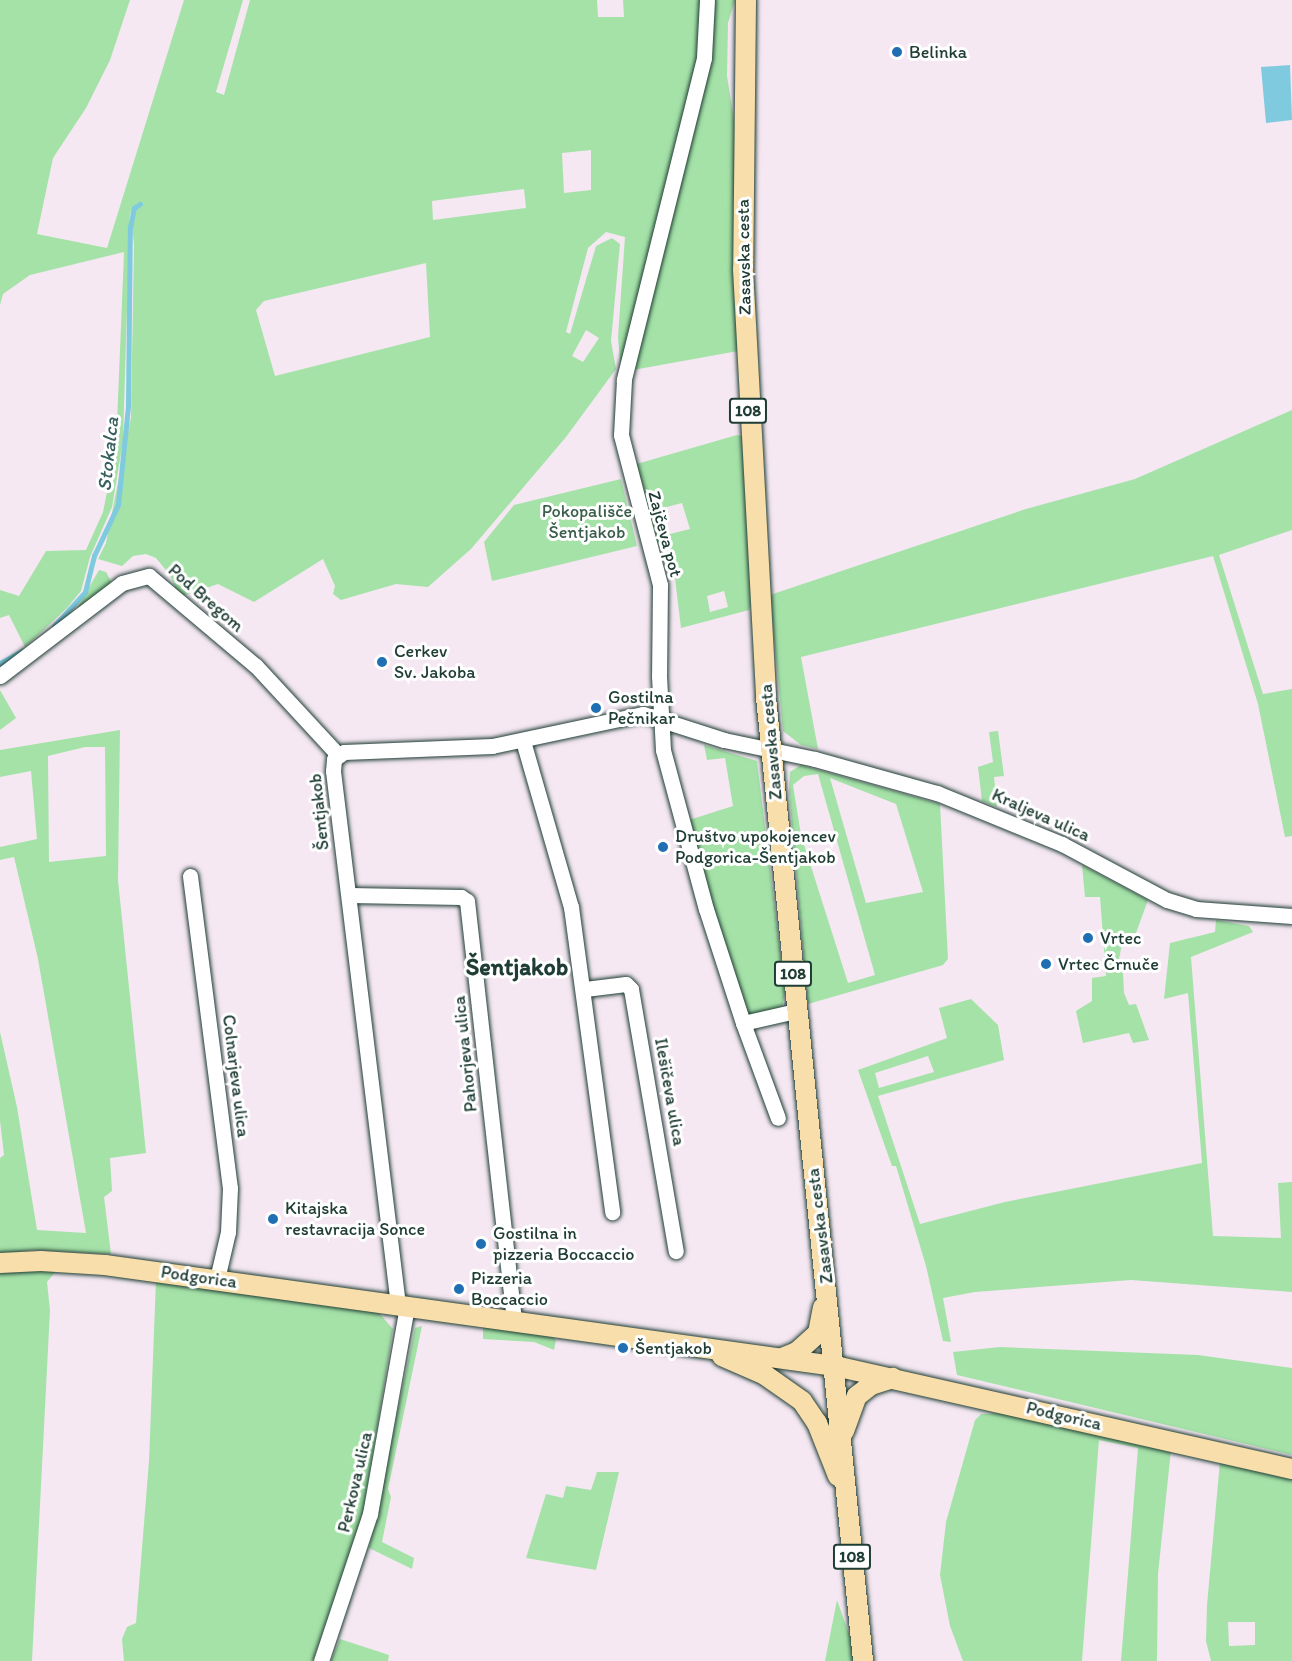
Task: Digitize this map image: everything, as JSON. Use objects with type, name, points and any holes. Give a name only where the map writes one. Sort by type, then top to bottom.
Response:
[{"type":"main road","name":"Zasavska cesta","points":[[746,0],[743,269],[770,750],[835,1366],[844,1489],[863,1661]]},
{"type":"main road","name":"Podgorica","points":[[0,1263],[83,1263],[217,1279],[835,1366],[1292,1469]]},
{"type":"main road","points":[[782,1358],[796,1352],[818,1333],[825,1274]]},
{"type":"main road","points":[[712,1349],[733,1363],[785,1386],[802,1401],[817,1423],[844,1489]]},
{"type":"main road","points":[[841,1444],[857,1396],[871,1385],[893,1378]]},
{"type":"street","name":"Zajčeva pot","points":[[707,0],[704,58],[658,232],[620,410],[627,466],[660,585],[660,721],[681,823],[742,1023],[778,1118]]},
{"type":"street","name":"Pod Bregom","points":[[0,676],[122,583],[149,576],[256,666],[338,755]]},
{"type":"street","name":"Šentjakob","points":[[403,1306],[333,771],[338,755],[357,751],[456,749],[523,741],[638,714],[770,750]]},
{"type":"street","points":[[523,741],[567,893],[585,989],[612,1212]]},
{"type":"street","name":"Kraljeva ulica","points":[[770,750],[937,793],[1062,844],[1167,900],[1196,909],[1292,916]]},
{"type":"street","name":"Colnarjeva ulica","points":[[190,876],[230,1188],[228,1232],[217,1279]]},
{"type":"street","name":"Pahorjeva ulica","points":[[349,895],[461,897],[467,901],[514,1322]]},
{"type":"street","name":"Ilešičeva ulica","points":[[585,989],[626,984],[631,989],[676,1251]]},
{"type":"street","points":[[742,1023],[796,1011]]},
{"type":"street","name":"Perkova ulica","points":[[321,1661],[370,1514],[403,1306]]},
{"type":"green space","points":[[0,0],[130,0],[110,60],[86,108],[53,158],[37,234],[107,248],[184,0],[243,0],[216,92],[224,95],[250,0],[597,0],[598,17],[624,17],[623,0],[705,0],[700,50],[624,363],[620,362],[618,337],[625,237],[606,232],[588,248],[566,332],[570,334],[596,246],[612,238],[620,244],[611,341],[616,369],[566,437],[471,549],[428,587],[396,584],[341,600],[333,594],[335,586],[323,559],[254,602],[218,584],[179,597],[170,575],[156,558],[146,554],[133,556],[122,566],[98,559],[106,543],[131,417],[134,244],[130,210],[123,441],[112,507],[90,557],[81,591],[67,608],[25,647],[9,615],[0,618],[0,590],[19,596],[46,551],[86,550],[103,512],[116,448],[124,252],[30,275],[3,294],[0,305]],"holes":[[[591,150],[591,190],[564,193],[562,153]],[[524,189],[526,208],[433,220],[432,201]],[[426,263],[430,337],[275,376],[256,310],[264,301]],[[586,330],[599,338],[583,362],[572,356]]]},
{"type":"green space","points":[[712,0],[735,0],[728,23],[727,76],[736,133],[738,351],[633,370]]},
{"type":"green space","points":[[1292,410],[1292,530],[1219,555],[1263,694],[1292,689],[1292,836],[1285,837],[1258,704],[1213,556],[801,657],[818,749],[801,745],[783,731],[770,595],[1026,509],[1135,479]]},
{"type":"green space","points":[[737,435],[742,436],[751,604],[749,610],[681,628],[673,562],[666,543],[656,545],[633,465]],"holes":[[[682,503],[690,529],[666,535],[659,509]],[[724,591],[728,607],[710,612],[707,596]]]},
{"type":"green space","name":"Pokopališče Šentjakob","points":[[621,479],[637,546],[492,581],[484,542],[514,505]]},
{"type":"green space","points":[[99,570],[106,572],[114,587],[76,610]]},
{"type":"green space","points":[[0,690],[16,718],[0,730]]},
{"type":"green space","points":[[120,730],[118,880],[146,1153],[110,1158],[112,1191],[104,1197],[111,1254],[32,1250],[0,1254],[0,1158],[4,1155],[0,1121],[0,1032],[17,1107],[37,1230],[86,1233],[38,959],[14,857],[0,860],[0,847],[37,839],[31,771],[0,777],[0,750]],"holes":[[[85,747],[105,747],[106,856],[49,862],[48,756]]]},
{"type":"green space","points":[[998,731],[1004,776],[994,777],[997,807],[982,801],[978,767],[993,762],[989,732]]},
{"type":"green space","points":[[704,745],[757,761],[785,992],[782,1007],[755,1015],[746,1014],[686,821],[733,806],[725,758],[707,760]]},
{"type":"green space","points":[[801,765],[940,804],[948,959],[943,965],[808,1004],[789,792],[790,772]],"holes":[[[818,774],[875,975],[848,983],[801,835],[793,785],[804,776]],[[830,778],[896,804],[923,892],[866,903]]]},
{"type":"green space","points":[[1082,865],[1148,900],[1136,933],[1124,933],[1117,970],[1123,973],[1124,993],[1129,1005],[1136,1004],[1149,1040],[1133,1043],[1129,1033],[1083,1043],[1076,1011],[1092,1001],[1092,978],[1106,976],[1100,897],[1085,897]]},
{"type":"green space","points":[[1216,920],[1249,926],[1253,932],[1191,957],[1213,1236],[1281,1238],[1278,1183],[1292,1182],[1292,1292],[1131,1280],[975,1292],[943,1298],[951,1342],[943,1341],[926,1266],[896,1166],[892,1166],[858,1070],[947,1038],[939,1008],[971,999],[998,1025],[1004,1060],[878,1096],[920,1224],[1005,1202],[1202,1163],[1188,993],[1164,999],[1170,943],[1215,932]],"holes":[[[928,1056],[934,1072],[879,1088],[875,1073]]]},
{"type":"green space","points":[[27,1270],[56,1271],[47,1282],[50,1310],[32,1661],[0,1661],[0,1273]]},
{"type":"green space","points":[[156,1280],[351,1306],[379,1313],[393,1329],[363,1515],[313,1661],[124,1661],[122,1639],[127,1627],[136,1623],[149,1461]]},
{"type":"green space","points":[[422,1326],[388,1489],[391,1497],[382,1542],[414,1558],[412,1569],[369,1548],[415,1328]]},
{"type":"green space","points":[[483,1327],[551,1335],[556,1340],[554,1350],[534,1342],[483,1339]]},
{"type":"green space","points":[[1000,1347],[1198,1355],[1292,1368],[1292,1455],[957,1375],[953,1352]]},
{"type":"green space","points":[[1005,1413],[1171,1450],[1158,1574],[1157,1661],[1121,1661],[1138,1448],[1099,1440],[1082,1661],[963,1661],[950,1626],[940,1575],[946,1522],[975,1420],[981,1414]]},
{"type":"green space","points":[[1220,1461],[1292,1478],[1292,1661],[1211,1661],[1206,1641]],"holes":[[[1228,1622],[1255,1622],[1255,1645],[1229,1646]]]},
{"type":"green space","points":[[597,1472],[619,1472],[596,1570],[526,1558],[546,1494],[563,1498],[566,1486],[591,1490]]},
{"type":"green space","points":[[837,1600],[852,1642],[854,1661],[825,1661]]},
{"type":"green space","points":[[340,1639],[389,1655],[388,1661],[331,1661]]},
{"type":"water","points":[[1290,65],[1292,120],[1266,123],[1261,67]]},
{"type":"waterway","name":"Stokalca","points":[[54,626],[85,592],[94,556],[118,505],[128,407],[130,228],[134,208],[140,204]]},
{"type":"waterway","name":"Stokalca","points":[[0,663],[22,651]]},
{"type":"place","name":"Belinka","points":[[897,52]]},
{"type":"place","name":"Cerkev Sv. Jakoba","points":[[382,662]]},
{"type":"place","name":"Gostilna Pečnikar","points":[[596,708]]},
{"type":"place","name":"Društvo upokojencev Podgorica-Šentjakob","points":[[663,847]]},
{"type":"place","name":"Vrtec","points":[[1088,938]]},
{"type":"place","name":"Vrtec Črnuče","points":[[1046,964]]},
{"type":"place","name":"Kitajska restavracija Sonce","points":[[273,1219]]},
{"type":"place","name":"Gostilna in pizzeria Boccaccio","points":[[481,1244]]},
{"type":"place","name":"Pizzeria Boccaccio","points":[[459,1289]]},
{"type":"place","name":"Šentjakob","points":[[623,1348]]},
{"type":"district","name":"Šentjakob","points":[[517,967]]}]
